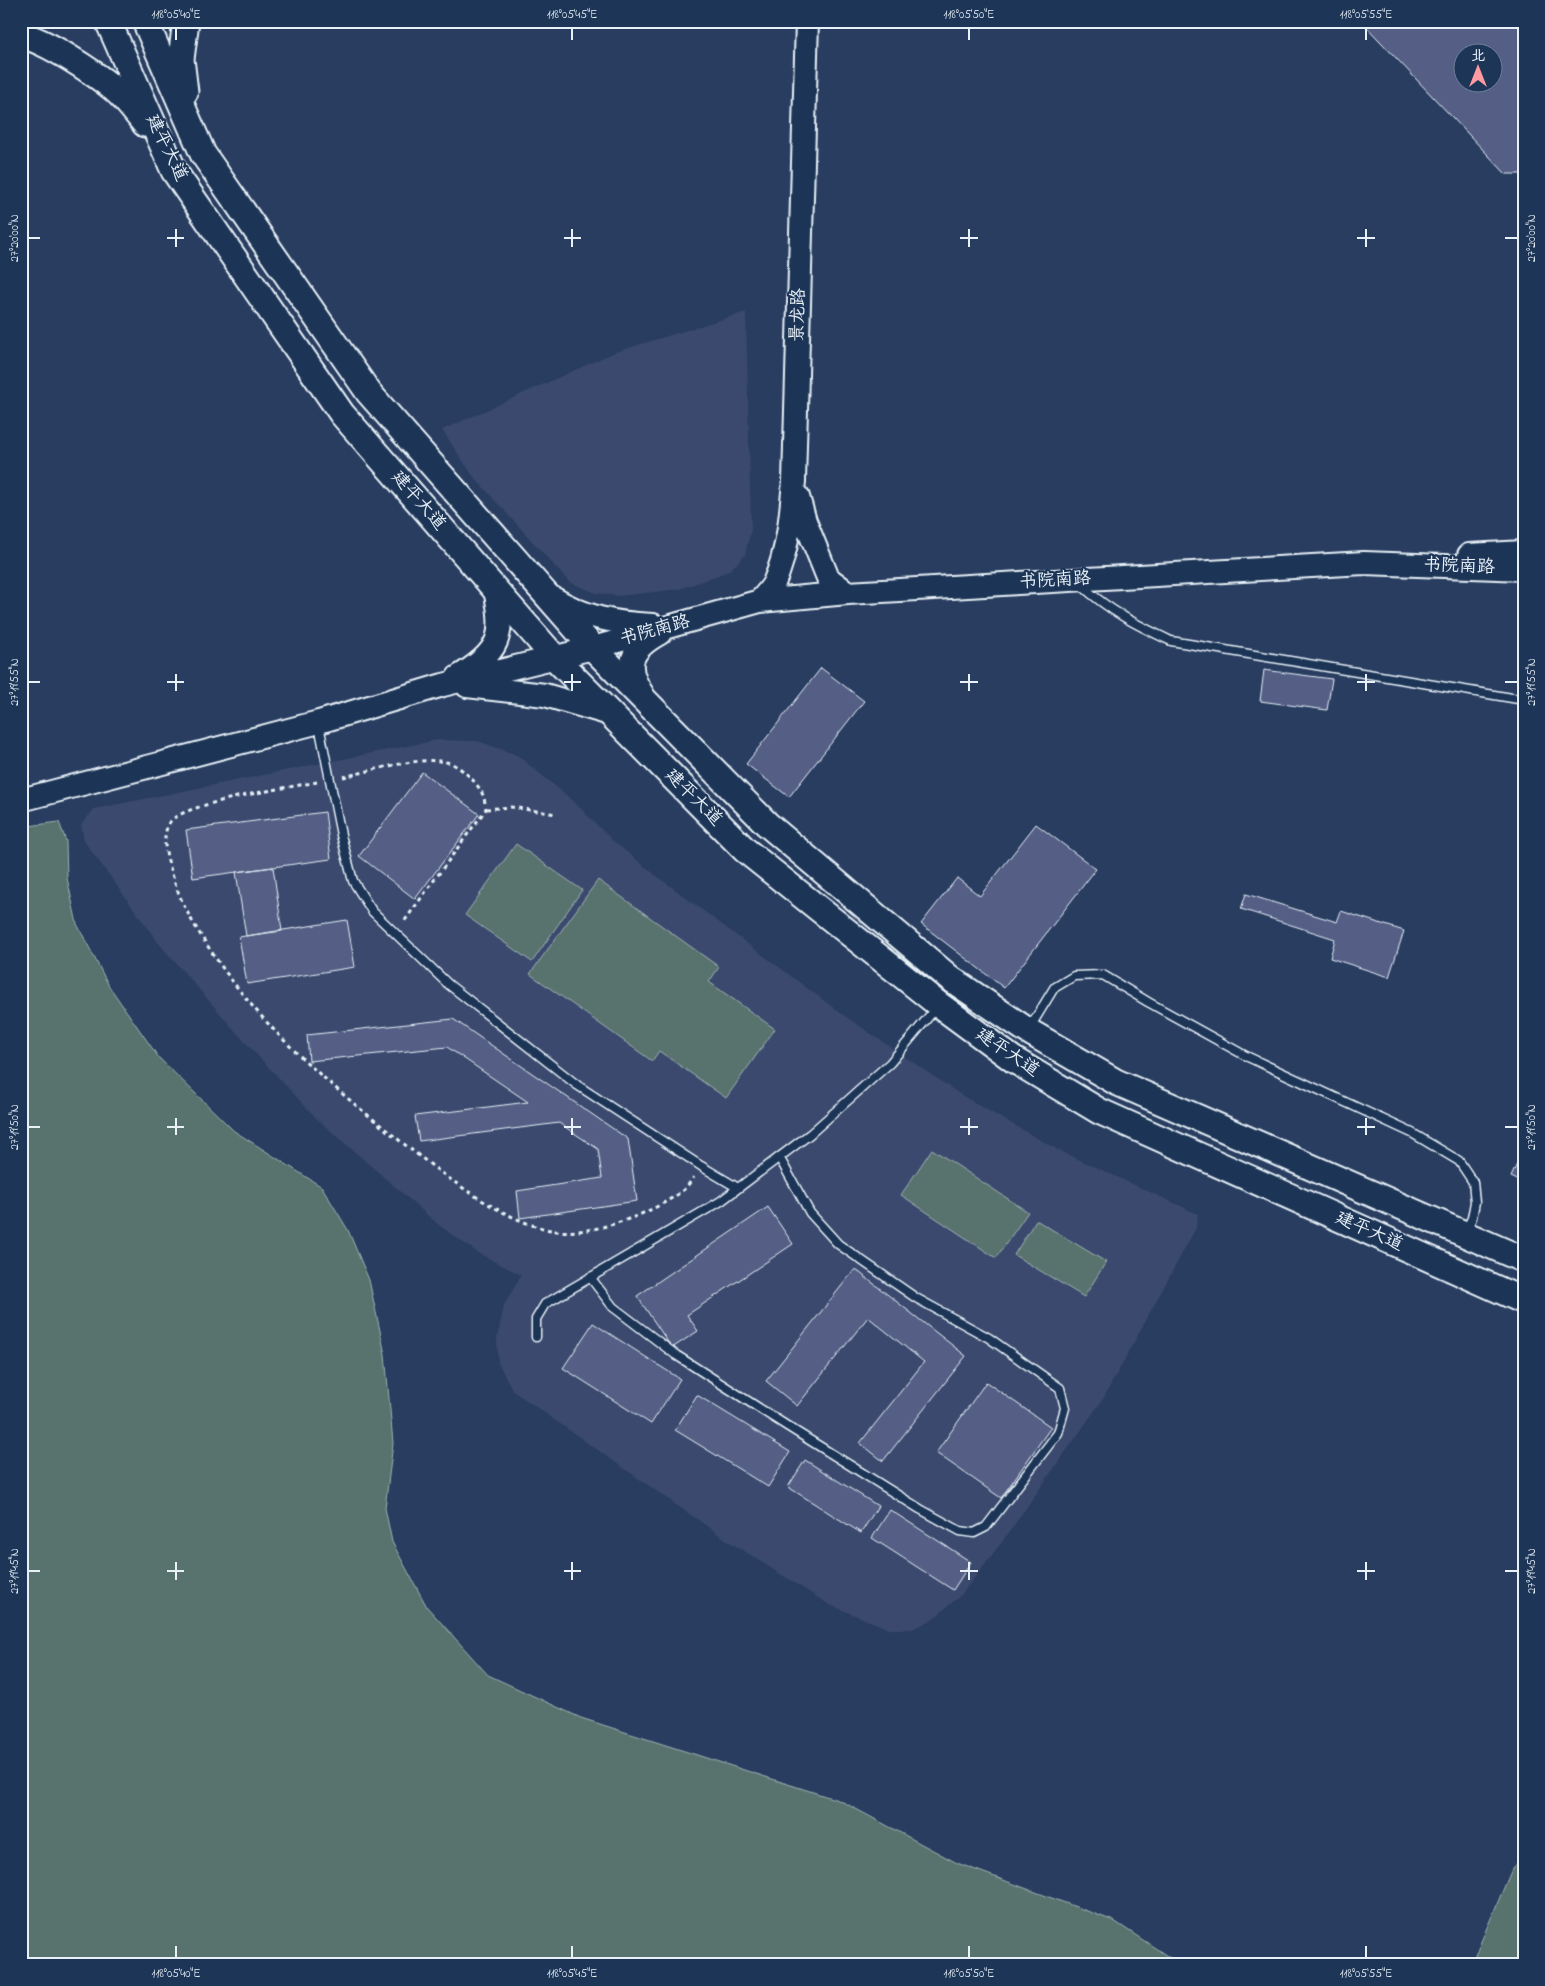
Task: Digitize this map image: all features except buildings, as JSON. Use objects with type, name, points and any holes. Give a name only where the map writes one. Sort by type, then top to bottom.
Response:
[{"type":"main road","name":"建平大道","points":[[108,21],[174,171],[342,414],[554,658],[744,850],[938,1004],[1014,1060],[1099,1111],[1524,1301]]},
{"type":"main road","name":"建平大道","points":[[145,21],[203,154],[368,393],[593,648],[767,824],[951,979],[1028,1031],[1116,1082],[1524,1260]]},
{"type":"main road","points":[[186,21],[180,59],[190,124]]},
{"type":"main road","points":[[21,35],[30,37],[68,58],[116,90],[161,142]]},
{"type":"street","name":"景龙路","points":[[760,602],[773,584],[781,560],[790,525],[794,481],[808,21]]},
{"type":"street","points":[[794,481],[804,521],[828,578],[848,593]]},
{"type":"street","points":[[1364,563],[1524,552]]},
{"type":"street","name":"书院南路","points":[[443,685],[593,648],[760,602],[848,593],[1364,563],[1524,569]]},
{"type":"street","points":[[21,800],[318,722],[443,685],[486,657],[494,647],[500,635],[501,614],[495,590]]},
{"type":"street","points":[[544,592],[579,612],[596,618],[627,624],[674,626]]},
{"type":"street","points":[[650,706],[631,675],[634,656],[654,636],[674,626]]},
{"type":"street","points":[[443,685],[531,692],[610,714]]},
{"type":"lane","points":[[1076,580],[1098,600],[1125,619],[1171,642],[1524,700]]},
{"type":"lane","points":[[318,722],[352,881],[372,910],[448,984],[577,1086],[738,1188]]},
{"type":"lane","points":[[1028,1031],[1054,988],[1074,976],[1103,975],[1246,1056],[1412,1133],[1459,1161],[1473,1182],[1475,1202],[1472,1218],[1464,1234]]},
{"type":"lane","points":[[536,1337],[536,1319],[545,1304],[720,1201],[779,1157],[829,1118],[890,1063],[938,1004]]},
{"type":"lane","points":[[590,1277],[613,1308],[676,1355],[786,1426],[920,1509],[960,1531],[974,1533],[986,1527],[1058,1433],[1065,1408],[1060,1388],[989,1338],[916,1298],[838,1244],[810,1214],[779,1157]]},
{"type":"path","points":[[395,933],[486,809],[484,797],[478,785],[465,772],[447,762],[426,761],[402,764],[200,806],[173,818],[166,829],[164,844],[169,867],[187,915],[222,967],[261,1018],[312,1068],[431,1165],[480,1199],[508,1214],[549,1230],[568,1232],[591,1229],[632,1217],[666,1201],[684,1190],[701,1166]]},
{"type":"path","points":[[486,809],[511,806],[556,814]]},
{"type":"shaded area","points":[[746,312],[751,529],[745,555],[729,571],[680,589],[619,596],[596,593],[569,582],[473,476],[442,430],[615,352]]},
{"type":"shaded area","points":[[437,740],[478,741],[517,755],[571,799],[613,841],[658,877],[842,1014],[961,1095],[1058,1150],[1198,1214],[1196,1228],[1103,1399],[1002,1542],[961,1595],[932,1620],[912,1629],[889,1629],[828,1604],[731,1543],[513,1391],[498,1363],[497,1339],[504,1305],[521,1275],[478,1253],[440,1226],[318,1120],[245,1042],[161,946],[84,841],[81,825],[94,809]]},
{"type":"green space","points":[[59,822],[66,841],[67,878],[77,924],[109,986],[159,1058],[234,1131],[322,1187],[348,1230],[369,1280],[385,1354],[393,1443],[385,1508],[392,1542],[427,1607],[488,1675],[581,1718],[841,1801],[957,1863],[1114,1921],[1181,1965],[21,1965],[21,827]]},
{"type":"green space","points":[[516,844],[582,890],[532,962],[465,915]]},
{"type":"green space","points":[[598,880],[719,967],[709,982],[775,1029],[726,1098],[659,1051],[652,1061],[530,974]]},
{"type":"green space","points":[[932,1149],[1028,1212],[996,1258],[901,1195]]},
{"type":"green space","points":[[1036,1220],[1106,1262],[1084,1297],[1014,1255]]},
{"type":"green space","points":[[1524,1851],[1524,1965],[1471,1965],[1512,1869]]}]
